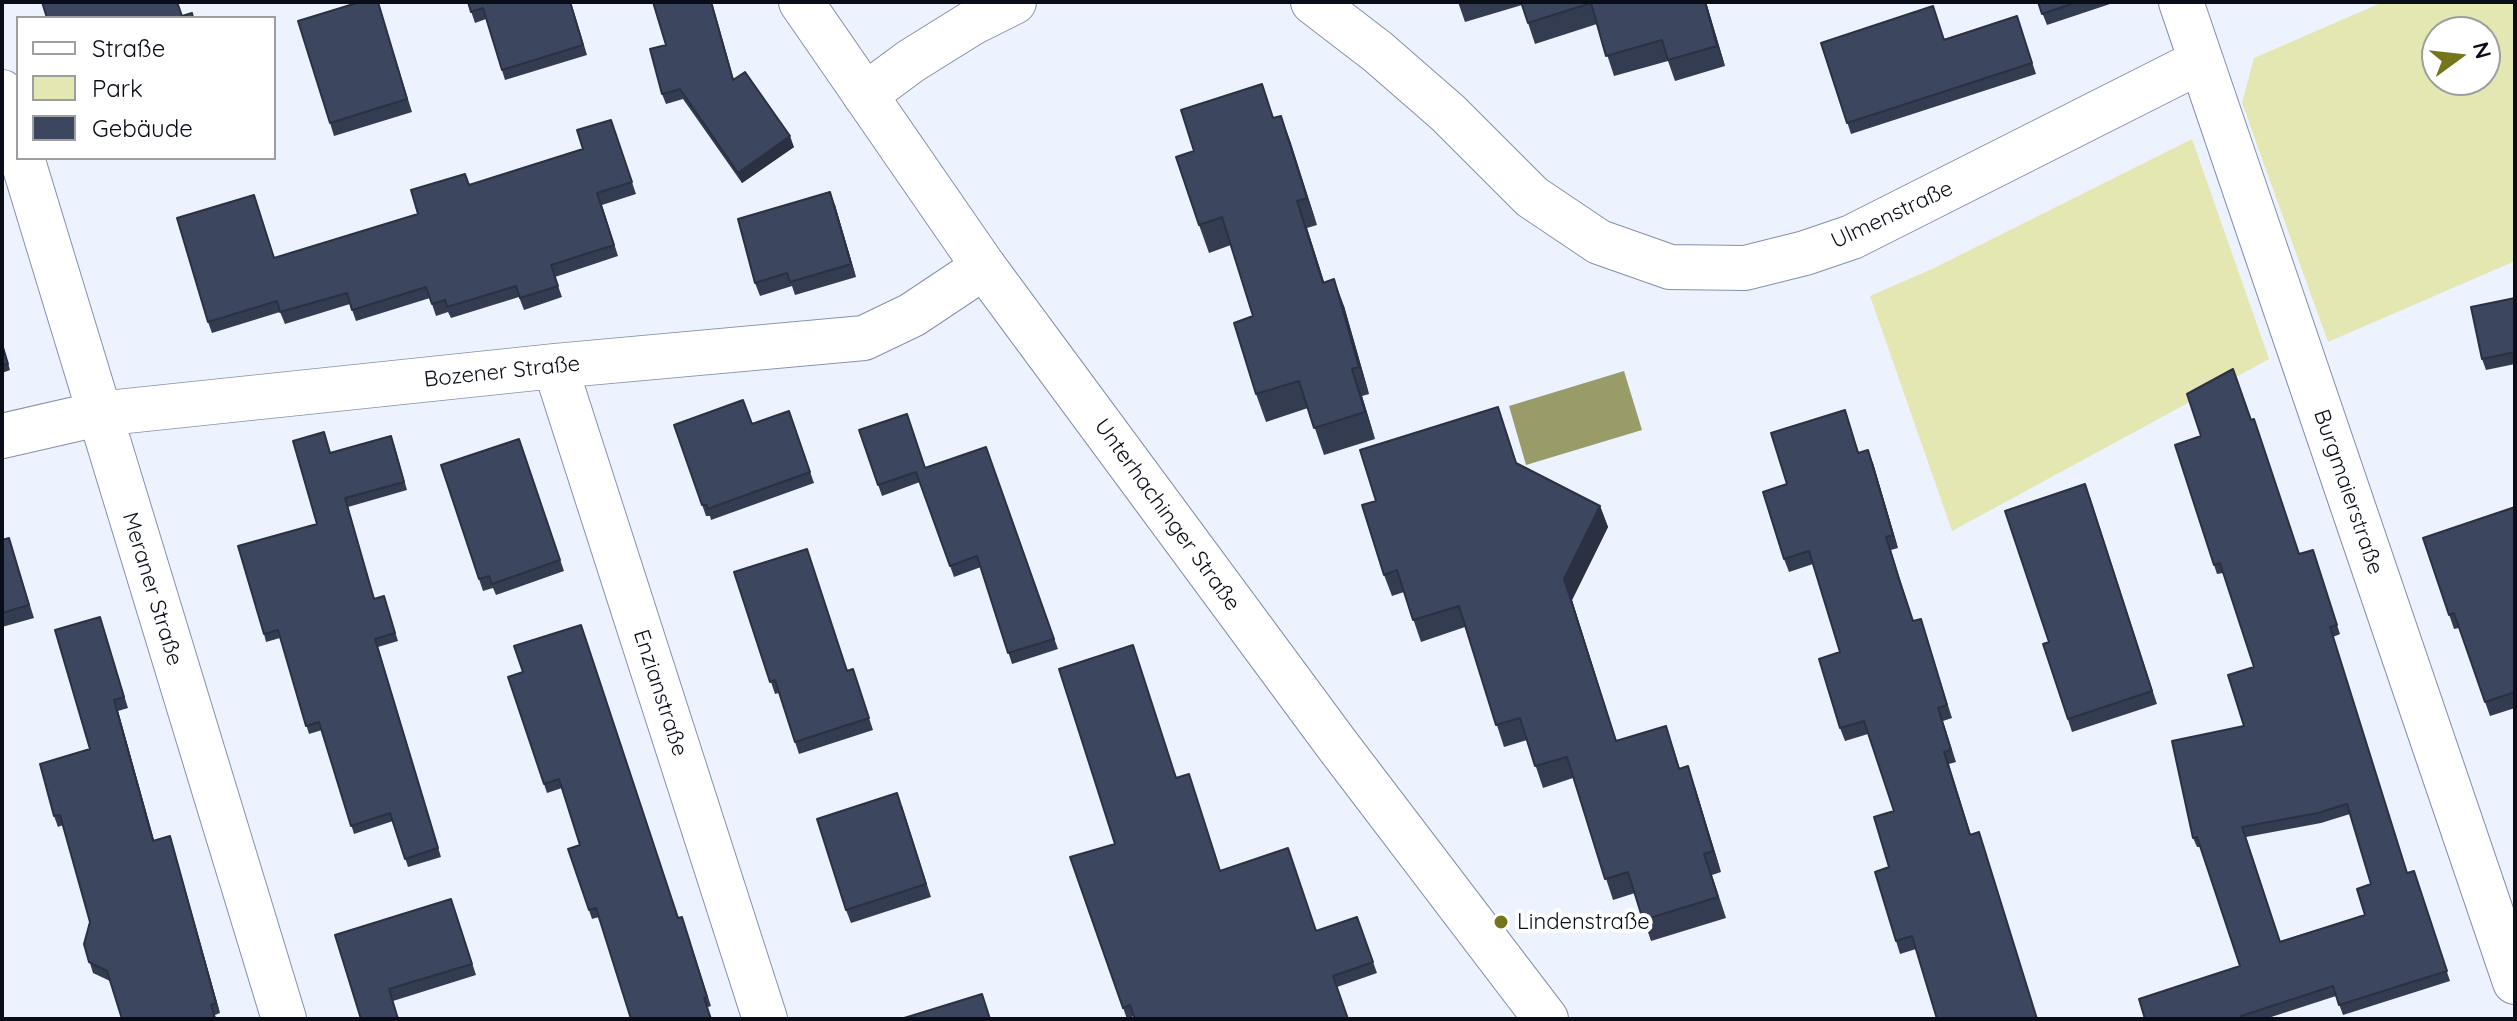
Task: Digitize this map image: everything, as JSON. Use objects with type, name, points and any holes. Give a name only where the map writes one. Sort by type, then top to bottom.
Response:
[{"type":"street","name":"Unterhachinger Straße","points":[[801,2],[984,267],[1338,746],[1546,1019]]},
{"type":"street","points":[[865,95],[911,61],[972,23],[1014,2]]},
{"type":"street","name":"Ulmenstraße","points":[[1313,2],[1378,52],[1448,113],[1532,197],[1599,242],[1670,267],[1745,268],[1852,237],[2201,61]]},
{"type":"street","name":"Burgmaierstraße","points":[[2181,2],[2515,982]]},
{"type":"street","points":[[2,92],[16,139]]},
{"type":"street","name":"Meraner Straße","points":[[23,160],[284,1019]]},
{"type":"street","name":"Bozener Straße","points":[[2,436],[98,414],[555,366],[864,338],[912,315],[984,267]]},
{"type":"street","name":"Enzianstraße","points":[[555,366],[765,1019]]},
{"type":"green space","points":[[2383,2],[2515,2],[2515,261],[2328,342],[2242,103],[2254,58]]},
{"type":"green space","points":[[2192,139],[2269,359],[1952,531],[1870,296],[1932,269]]},
{"type":"shaded area","points":[[1624,371],[1642,430],[1526,465],[1509,406]]},
{"type":"building","points":[[42,2],[177,2],[182,16],[46,16]]},
{"type":"building","points":[[360,2],[378,2],[407,99],[330,123],[298,21]]},
{"type":"building","points":[[468,2],[570,2],[583,45],[502,70],[483,8],[471,12]]},
{"type":"building","points":[[653,2],[711,2],[733,80],[745,72],[790,136],[738,173],[680,89],[662,94],[650,49],[666,45]]},
{"type":"building","points":[[1521,2],[1705,2],[1717,46],[1668,60],[1662,40],[1606,56],[1591,3],[1528,23]]},
{"type":"building","points":[[2038,2],[2077,2],[2042,14]]},
{"type":"building","points":[[1933,6],[1944,40],[2017,16],[2032,63],[1847,123],[1821,43]]},
{"type":"building","points":[[1262,84],[1273,118],[1281,116],[1307,198],[1297,201],[1323,283],[1334,279],[1359,367],[1352,369],[1365,412],[1314,428],[1299,381],[1256,394],[1234,323],[1253,316],[1222,217],[1199,225],[1176,157],[1194,151],[1181,110]]},
{"type":"building","points":[[611,120],[632,182],[597,193],[614,245],[551,265],[558,286],[520,298],[516,286],[447,307],[445,300],[432,304],[426,287],[352,310],[347,293],[280,312],[277,301],[208,322],[177,218],[254,195],[274,258],[418,214],[411,190],[465,174],[469,185],[583,149],[577,130]]},
{"type":"building","points":[[830,192],[851,264],[790,282],[787,273],[755,283],[738,219]]},
{"type":"building","points":[[2515,298],[2515,352],[2482,359],[2471,307]]},
{"type":"building","points":[[2,344],[8,364],[2,365]]},
{"type":"building","points":[[2233,369],[2251,420],[2254,419],[2299,554],[2313,550],[2337,625],[2330,627],[2407,873],[2414,871],[2447,971],[2339,1005],[2333,986],[2241,1016],[2242,1019],[2145,1019],[2139,999],[2240,966],[2197,837],[2193,838],[2172,741],[2244,726],[2228,675],[2254,667],[2220,563],[2214,565],[2175,445],[2201,436],[2187,394]],"holes":[[[2347,804],[2371,884],[2357,889],[2365,915],[2280,942],[2242,827],[2318,813]]]},
{"type":"building","points":[[743,400],[752,424],[789,411],[810,472],[707,509],[707,505],[702,505],[674,425]]},
{"type":"building","points":[[1498,407],[1516,463],[1600,506],[1564,579],[1616,741],[1666,726],[1679,769],[1688,766],[1713,851],[1704,854],[1718,897],[1643,920],[1628,872],[1605,879],[1567,757],[1535,766],[1520,718],[1496,725],[1459,606],[1413,620],[1397,570],[1384,575],[1362,505],[1376,501],[1360,450]]},
{"type":"building","points":[[1845,410],[1858,453],[1868,450],[1893,535],[1886,537],[1899,579],[1913,621],[1921,619],[1947,705],[1938,708],[1951,750],[1944,752],[1970,835],[1979,832],[2037,1019],[1937,1019],[1912,936],[1896,941],[1875,872],[1889,867],[1874,817],[1894,811],[1864,721],[1840,728],[1819,659],[1840,652],[1809,551],[1784,559],[1763,492],[1787,484],[1771,433]]},
{"type":"building","points":[[907,414],[925,468],[986,447],[1054,639],[1008,653],[977,556],[950,566],[916,472],[878,485],[859,430]]},
{"type":"building","points":[[324,432],[330,453],[391,436],[404,482],[345,498],[374,599],[384,596],[395,633],[375,639],[438,848],[405,859],[390,813],[351,826],[319,722],[306,726],[278,630],[264,634],[238,546],[317,524],[293,441]]},
{"type":"building","points":[[519,439],[560,560],[492,584],[489,576],[479,579],[441,465]]},
{"type":"building","points":[[2085,484],[2152,691],[2068,719],[2043,644],[2049,642],[2005,511]]},
{"type":"building","points":[[2515,507],[2515,692],[2485,702],[2454,613],[2449,615],[2423,538]]},
{"type":"building","points":[[9,538],[29,605],[2,613],[2,540]]},
{"type":"building","points":[[807,549],[847,671],[853,669],[869,718],[795,742],[775,680],[770,682],[734,572]]},
{"type":"building","points":[[100,617],[124,697],[114,700],[153,841],[170,836],[216,1003],[211,1005],[215,1019],[122,1019],[107,971],[89,962],[84,944],[90,922],[60,815],[54,816],[40,764],[90,749],[55,630]]},
{"type":"building","points":[[581,625],[678,918],[682,917],[711,1019],[631,1019],[596,908],[589,910],[568,849],[580,845],[559,779],[544,784],[508,677],[523,672],[514,646]]},
{"type":"building","points":[[1133,645],[1176,778],[1189,774],[1220,871],[1288,848],[1316,931],[1357,917],[1373,962],[1333,976],[1348,1019],[1135,1019],[1130,1005],[1123,1008],[1070,857],[1115,844],[1059,669]]},
{"type":"building","points":[[897,793],[926,884],[846,910],[817,819]]},
{"type":"building","points":[[451,899],[472,964],[389,989],[398,1019],[361,1019],[335,935]]},
{"type":"building","points":[[982,994],[990,1019],[901,1019]]},
{"type":"place","name":"Lindenstraße","points":[[1501,922]]}]
